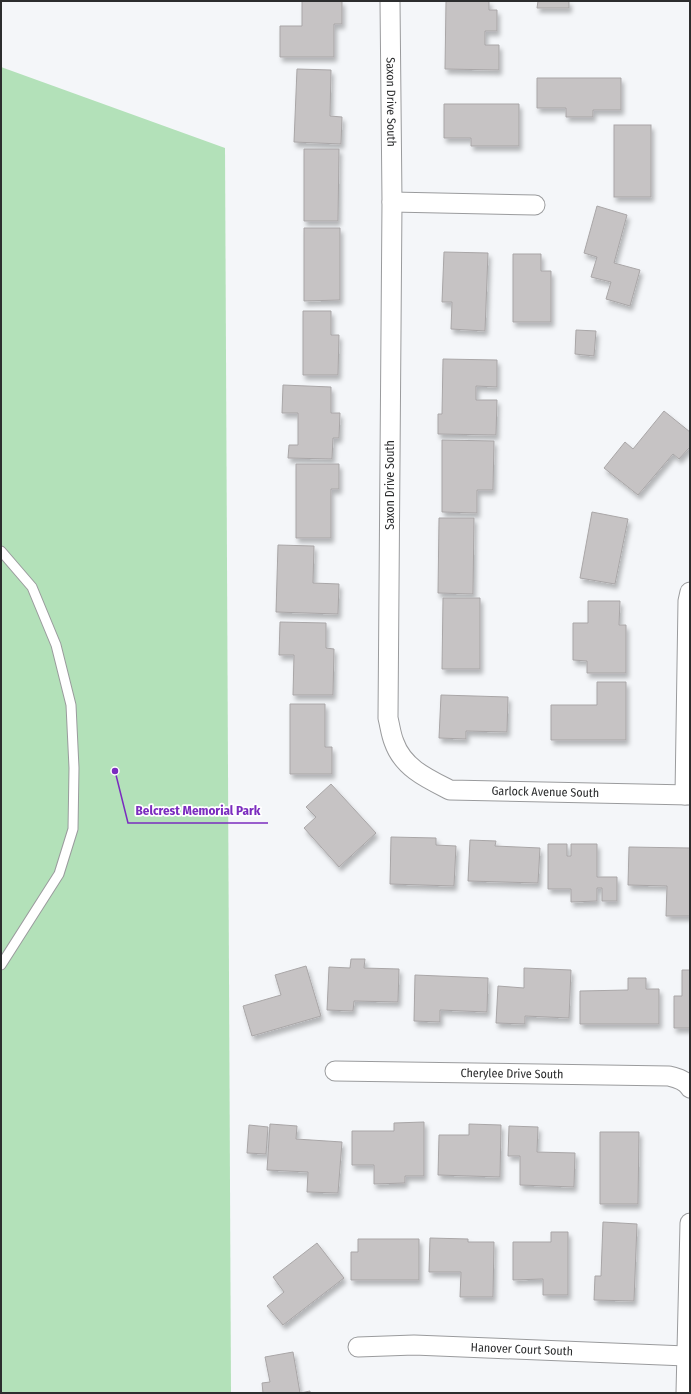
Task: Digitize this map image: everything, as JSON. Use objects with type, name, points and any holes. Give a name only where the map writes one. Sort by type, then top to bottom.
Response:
[{"type":"street","name":"Saxon Drive South","points":[[390,1],[392,202],[388,718],[394,743],[407,764]]},
{"type":"street","points":[[392,202],[534,205]]},
{"type":"street","points":[[687,795],[688,601],[690,592]]},
{"type":"street","name":"Garlock Avenue South","points":[[407,764],[428,779],[450,790],[687,795]]},
{"type":"street","name":"Cherylee Drive South","points":[[335,1071],[669,1076],[680,1079],[689,1086]]},
{"type":"street","points":[[686,1393],[690,1223]]},
{"type":"street","name":"Hanover Court South","points":[[358,1347],[414,1345],[686,1356]]},
{"type":"lane","points":[[1,551],[32,588],[56,645],[71,705],[74,768],[73,829],[59,874],[1,965]]},
{"type":"green space","points":[[1,67],[225,148],[231,1393],[1,1393]]},
{"type":"building","points":[[302,1],[342,1],[342,24],[334,24],[334,57],[280,57],[280,26],[302,26]]},
{"type":"building","points":[[446,1],[489,1],[489,10],[497,10],[497,31],[485,31],[485,45],[499,45],[499,70],[445,69]]},
{"type":"building","points":[[538,1],[569,1],[569,8],[537,8]]},
{"type":"building","points":[[297,69],[331,70],[330,116],[342,117],[341,144],[294,142]]},
{"type":"building","points":[[537,78],[621,78],[621,110],[593,110],[593,117],[566,117],[566,108],[537,108]]},
{"type":"building","points":[[444,104],[519,104],[519,146],[471,146],[471,138],[444,138]]},
{"type":"building","points":[[614,125],[651,125],[651,197],[614,197]]},
{"type":"building","points":[[304,149],[339,149],[338,221],[304,221]]},
{"type":"building","points":[[597,206],[627,215],[614,263],[640,270],[630,306],[606,299],[611,282],[591,277],[597,257],[584,253]]},
{"type":"building","points":[[304,228],[340,228],[340,300],[304,301]]},
{"type":"building","points":[[444,252],[488,253],[485,331],[451,329],[452,302],[442,302]]},
{"type":"building","points":[[513,254],[541,254],[541,271],[551,271],[551,322],[513,322]]},
{"type":"building","points":[[303,311],[331,311],[331,335],[339,335],[338,375],[303,375]]},
{"type":"building","points":[[576,330],[596,331],[594,356],[575,354]]},
{"type":"building","points":[[443,359],[497,360],[497,387],[476,386],[476,400],[497,400],[496,435],[438,434],[438,414],[442,414]]},
{"type":"building","points":[[283,385],[331,387],[331,413],[340,413],[339,438],[333,438],[332,459],[288,458],[289,445],[298,445],[298,413],[282,413]]},
{"type":"building","points":[[664,411],[690,432],[690,447],[679,459],[673,454],[638,495],[604,468],[625,442],[633,449]]},
{"type":"building","points":[[442,440],[494,441],[493,490],[477,490],[477,513],[442,512]]},
{"type":"building","points":[[296,464],[339,464],[339,489],[331,489],[331,538],[296,538]]},
{"type":"building","points":[[592,512],[628,519],[615,584],[580,578]]},
{"type":"building","points":[[439,518],[474,518],[473,594],[438,593]]},
{"type":"building","points":[[278,545],[314,546],[313,583],[339,584],[338,614],[276,612]]},
{"type":"building","points":[[443,598],[480,598],[480,669],[442,669]]},
{"type":"building","points":[[588,601],[620,601],[619,625],[626,625],[626,673],[587,673],[587,661],[573,660],[573,623],[588,623]]},
{"type":"building","points":[[280,622],[326,623],[326,648],[334,649],[333,695],[293,695],[294,655],[279,655]]},
{"type":"building","points":[[597,682],[626,682],[626,740],[551,740],[551,705],[597,705]]},
{"type":"building","points":[[441,695],[508,697],[507,732],[466,731],[466,739],[439,738]]},
{"type":"building","points":[[290,704],[325,704],[325,747],[332,747],[332,774],[290,774]]},
{"type":"building","points":[[331,784],[376,833],[339,867],[304,828],[316,817],[306,807]]},
{"type":"building","points":[[391,837],[436,838],[436,845],[456,846],[454,886],[390,884]]},
{"type":"building","points":[[470,840],[496,841],[495,846],[540,848],[538,883],[468,881]]},
{"type":"building","points":[[548,844],[567,844],[567,856],[571,856],[571,844],[597,844],[597,877],[617,877],[617,901],[602,901],[602,888],[597,888],[597,901],[571,902],[571,889],[548,889]]},
{"type":"building","points":[[629,847],[690,848],[690,916],[666,916],[667,886],[628,885]]},
{"type":"building","points":[[351,959],[365,959],[364,968],[399,969],[398,1002],[354,1001],[353,1011],[327,1010],[329,967],[350,968]]},
{"type":"building","points":[[306,966],[321,1016],[252,1036],[243,1006],[281,995],[275,975]]},
{"type":"building","points":[[524,968],[571,970],[569,1018],[525,1016],[525,1024],[496,1023],[498,986],[524,988]]},
{"type":"building","points":[[682,970],[690,970],[690,1028],[674,1028],[674,996],[682,996]]},
{"type":"building","points":[[415,975],[488,978],[487,1012],[440,1010],[440,1022],[414,1021]]},
{"type":"building","points":[[628,978],[646,978],[646,989],[659,989],[659,1024],[580,1024],[580,991],[628,990]]},
{"type":"building","points":[[424,1122],[424,1176],[405,1176],[405,1183],[374,1184],[374,1165],[352,1165],[352,1131],[394,1131],[394,1123]]},
{"type":"building","points":[[270,1124],[297,1126],[296,1139],[342,1142],[338,1193],[307,1192],[308,1172],[267,1170]]},
{"type":"building","points":[[469,1124],[501,1125],[500,1177],[438,1175],[439,1135],[469,1135]]},
{"type":"building","points":[[249,1125],[268,1127],[266,1154],[247,1153]]},
{"type":"building","points":[[509,1126],[538,1127],[537,1152],[575,1153],[574,1187],[520,1185],[520,1156],[508,1156]]},
{"type":"building","points":[[600,1132],[639,1132],[638,1204],[600,1204]]},
{"type":"building","points":[[603,1222],[637,1224],[634,1301],[594,1300],[595,1276],[601,1276]]},
{"type":"building","points":[[551,1232],[568,1232],[568,1295],[543,1295],[543,1279],[513,1280],[513,1242],[551,1242]]},
{"type":"building","points":[[430,1238],[468,1239],[468,1242],[494,1242],[493,1297],[460,1297],[461,1272],[429,1272]]},
{"type":"building","points":[[358,1239],[419,1239],[419,1280],[351,1280],[351,1252],[358,1252]]},
{"type":"building","points":[[317,1243],[344,1278],[283,1325],[267,1306],[284,1292],[273,1277]]},
{"type":"building","points":[[293,1352],[300,1393],[263,1393],[262,1383],[270,1382],[265,1357]]},
{"type":"place","name":"Belcrest Memorial Park","points":[[115,771]]}]
